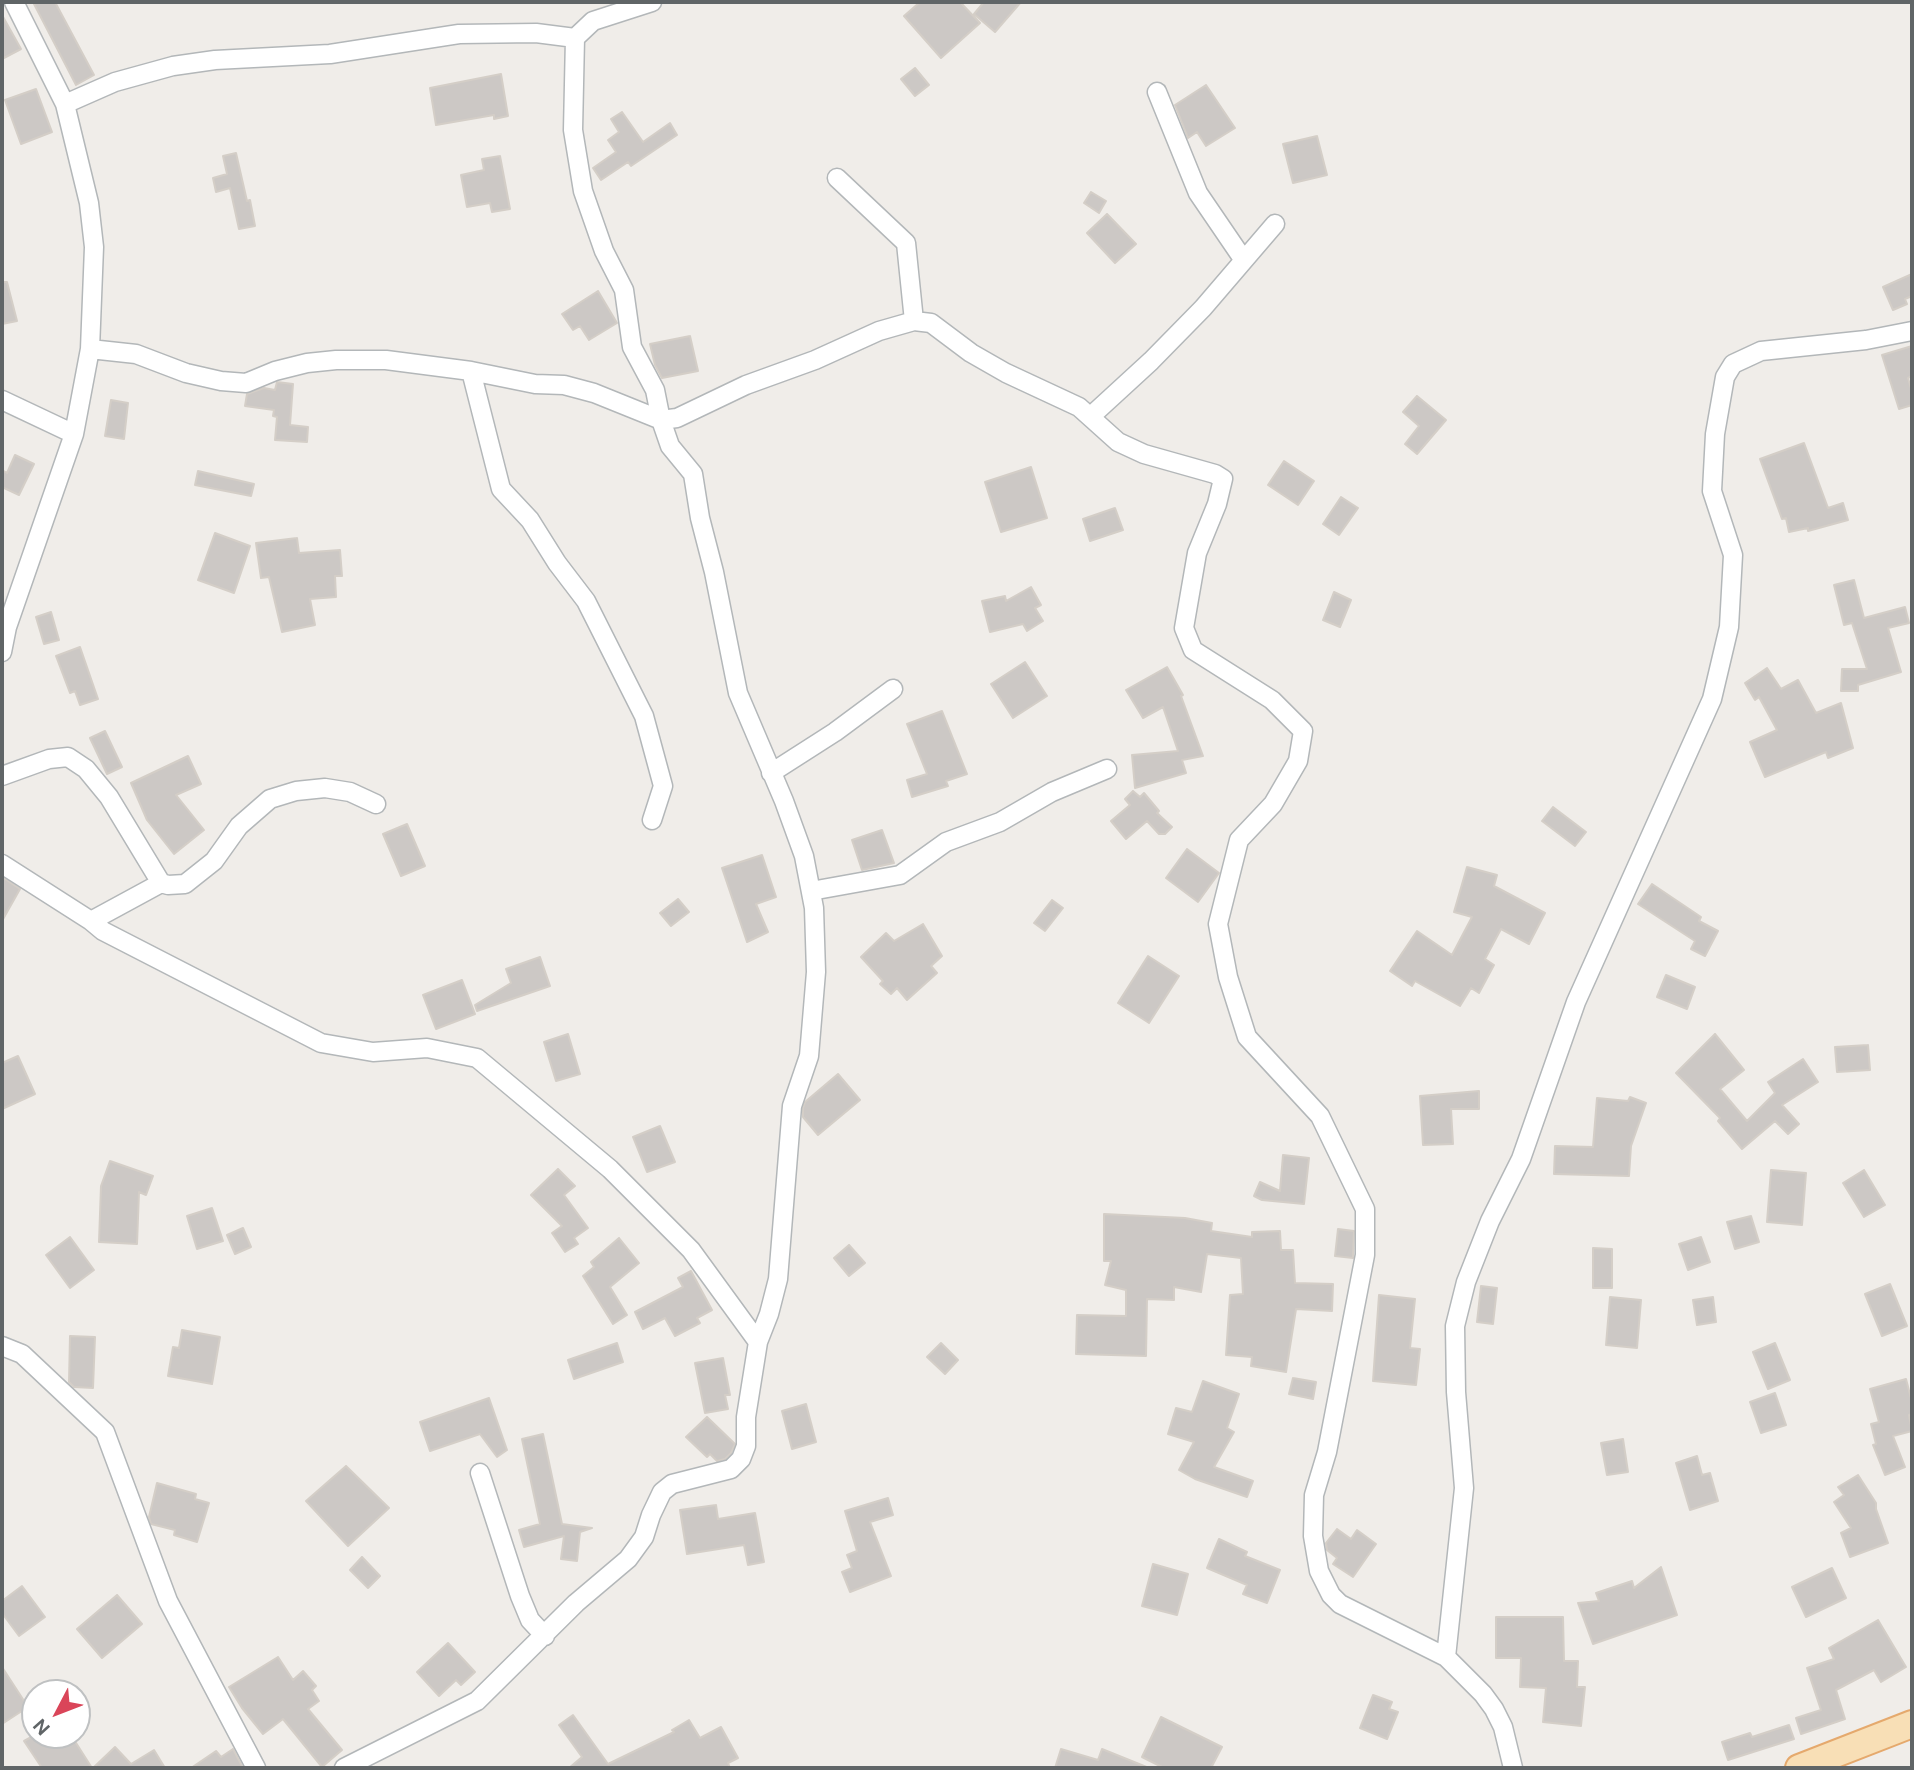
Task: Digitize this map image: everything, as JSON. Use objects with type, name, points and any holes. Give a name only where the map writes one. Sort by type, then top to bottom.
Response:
[{"type":"main road","points":[[1798,1768],[1912,1724]]},
{"type":"street","points":[[2,652],[7,627],[74,434],[90,349],[94,247],[89,203],[65,104],[14,2]]},
{"type":"street","points":[[593,21],[598,2]]},
{"type":"street","points":[[344,1768],[477,1701],[576,1603],[628,1559],[645,1537],[651,1515],[662,1492],[672,1484],[731,1469],[741,1459],[746,1446],[746,1417],[758,1342],[778,1279],[792,1106],[809,1056],[816,972],[811,891],[804,856],[784,801],[738,692],[693,474],[670,446],[655,390],[632,347],[624,290],[604,251],[583,191],[573,130],[575,38],[593,21],[652,2]]},
{"type":"street","points":[[65,104],[127,79],[173,66],[215,60],[330,54],[459,34],[536,33],[575,38]]},
{"type":"street","points":[[1157,92],[1198,193],[1243,259]]},
{"type":"street","points":[[837,178],[906,243],[914,321]]},
{"type":"street","points":[[1090,417],[1194,317],[1275,224]]},
{"type":"street","points":[[90,349],[136,354],[221,382],[246,383],[275,371],[307,363],[386,360],[471,371],[535,384],[564,385],[594,393],[661,419],[677,418],[879,331],[914,321],[931,323],[971,353],[1006,373],[1079,407],[1118,442],[1144,454],[1215,474],[1223,479],[1217,504],[1197,553],[1184,628],[1193,650],[1272,700],[1303,731],[1298,761],[1292,772],[1273,804],[1239,839],[1218,924],[1228,977],[1247,1037],[1320,1116],[1365,1209],[1365,1255],[1327,1452],[1314,1495],[1313,1536],[1319,1571],[1331,1595],[1340,1604],[1447,1657],[1494,1709],[1503,1727],[1513,1768]]},
{"type":"street","points":[[1447,1657],[1464,1488],[1456,1392],[1455,1326],[1466,1282],[1490,1221],[1521,1159],[1576,1002],[1712,699],[1729,627],[1733,555],[1712,491],[1715,434],[1725,377],[1733,364],[1761,351],[1866,340],[1912,331]]},
{"type":"street","points":[[471,371],[501,489],[530,520],[557,563],[586,601],[644,716],[663,786],[652,820]]},
{"type":"street","points":[[2,400],[74,434]]},
{"type":"street","points":[[771,773],[835,733],[893,689]]},
{"type":"street","points":[[2,776],[49,759],[68,757],[86,769],[109,797],[162,883],[168,885],[186,884],[201,873],[214,861],[239,826],[270,799],[296,791],[325,788],[350,792],[376,804]]},
{"type":"street","points":[[811,891],[900,875],[946,842],[1000,822],[1052,792],[1107,769]]},
{"type":"street","points":[[2,864],[103,931],[321,1043],[373,1052],[427,1048],[477,1058],[610,1169],[691,1251],[758,1342]]},
{"type":"street","points":[[91,921],[162,883]]},
{"type":"street","points":[[2,1346],[22,1354],[105,1432],[168,1601],[256,1768]]},
{"type":"street","points":[[480,1473],[520,1596],[530,1620],[544,1636]]},
{"type":"building","points":[[33,2],[55,2],[94,75],[76,85]]},
{"type":"building","points":[[920,2],[960,2],[980,23],[941,58],[904,16]]},
{"type":"building","points":[[984,2],[1021,2],[995,32],[974,14]]},
{"type":"building","points":[[2,15],[21,49],[2,59]]},
{"type":"building","points":[[915,68],[929,85],[915,96],[901,79]]},
{"type":"building","points":[[501,74],[508,116],[494,119],[494,115],[436,125],[430,88]]},
{"type":"building","points":[[1206,85],[1235,128],[1206,146],[1197,132],[1188,138],[1175,105]]},
{"type":"building","points":[[36,89],[52,132],[21,144],[5,100]]},
{"type":"building","points":[[622,112],[643,142],[670,123],[677,135],[631,166],[628,162],[601,180],[593,168],[616,152],[608,140],[619,132],[611,119]]},
{"type":"building","points":[[1317,136],[1327,175],[1293,183],[1283,144]]},
{"type":"building","points":[[236,153],[255,226],[239,229],[230,188],[216,192],[213,178],[227,174],[223,156]]},
{"type":"building","points":[[500,156],[510,209],[492,212],[490,203],[467,207],[461,175],[484,170],[482,159]]},
{"type":"building","points":[[1091,192],[1106,201],[1099,213],[1084,203]]},
{"type":"building","points":[[1107,214],[1136,244],[1115,263],[1087,233]]},
{"type":"building","points":[[1912,274],[1912,296],[1905,299],[1907,304],[1893,310],[1883,287]]},
{"type":"building","points":[[2,282],[7,282],[17,321],[2,324]]},
{"type":"building","points":[[598,291],[617,323],[589,340],[580,326],[573,330],[562,314]]},
{"type":"building","points":[[690,336],[698,371],[662,378],[655,365],[650,344]]},
{"type":"building","points":[[1912,346],[1912,376],[1908,378],[1912,405],[1899,409],[1882,355]]},
{"type":"building","points":[[277,382],[293,384],[290,425],[308,427],[307,442],[275,440],[277,417],[273,416],[274,410],[245,406],[247,394],[264,388],[275,390]]},
{"type":"building","points":[[1417,396],[1446,420],[1417,454],[1405,444],[1419,426],[1403,412]]},
{"type":"building","points":[[111,400],[128,403],[124,439],[105,436]]},
{"type":"building","points":[[1804,443],[1828,508],[1843,503],[1848,520],[1808,531],[1808,528],[1789,532],[1786,518],[1782,519],[1760,459]]},
{"type":"building","points":[[15,455],[34,464],[19,495],[2,487],[2,470],[7,473]]},
{"type":"building","points":[[1284,461],[1314,481],[1298,505],[1268,485]]},
{"type":"building","points":[[1031,467],[1047,518],[1001,532],[985,482]]},
{"type":"building","points":[[198,471],[254,484],[251,496],[195,485]]},
{"type":"building","points":[[1341,497],[1358,508],[1339,535],[1323,524]]},
{"type":"building","points":[[1115,508],[1123,530],[1090,541],[1083,519]]},
{"type":"building","points":[[215,533],[250,546],[234,593],[198,580]]},
{"type":"building","points":[[297,538],[299,553],[340,550],[342,576],[335,576],[336,597],[310,599],[315,625],[282,632],[269,577],[261,578],[256,543]]},
{"type":"building","points":[[1854,580],[1864,618],[1905,607],[1909,623],[1888,628],[1901,672],[1858,685],[1858,691],[1841,691],[1842,669],[1867,669],[1852,623],[1844,625],[1834,585]]},
{"type":"building","points":[[1031,587],[1041,605],[1035,608],[1043,621],[1027,631],[1023,624],[990,632],[982,601],[1005,596],[1006,601]]},
{"type":"building","points":[[1334,592],[1351,600],[1340,627],[1323,620]]},
{"type":"building","points":[[51,612],[59,640],[44,644],[36,617]]},
{"type":"building","points":[[80,647],[98,699],[80,705],[75,691],[70,693],[56,656]]},
{"type":"building","points":[[1025,662],[1047,696],[1013,718],[991,684]]},
{"type":"building","points":[[1167,667],[1183,695],[1181,696],[1203,756],[1182,760],[1186,773],[1135,788],[1132,755],[1178,751],[1163,707],[1143,718],[1126,690]]},
{"type":"building","points":[[1767,668],[1781,689],[1798,680],[1816,713],[1841,703],[1853,748],[1828,758],[1826,752],[1765,777],[1750,742],[1777,730],[1759,697],[1755,700],[1745,683]]},
{"type":"building","points":[[942,711],[967,774],[946,781],[948,786],[912,797],[907,780],[927,774],[907,724]]},
{"type":"building","points":[[105,731],[122,767],[107,774],[90,738]]},
{"type":"building","points":[[188,756],[201,784],[176,795],[204,830],[174,854],[147,820],[131,783]]},
{"type":"building","points":[[1133,791],[1140,797],[1144,793],[1159,811],[1157,813],[1172,827],[1165,834],[1159,834],[1147,821],[1126,839],[1111,821],[1130,805],[1125,799]]},
{"type":"building","points":[[1553,807],[1586,832],[1575,846],[1542,821]]},
{"type":"building","points":[[407,824],[425,866],[401,876],[383,834]]},
{"type":"building","points":[[882,830],[894,863],[862,870],[852,840]]},
{"type":"building","points":[[1187,849],[1219,873],[1198,902],[1166,878]]},
{"type":"building","points":[[762,855],[776,897],[756,904],[768,932],[747,942],[722,868]]},
{"type":"building","points":[[1467,867],[1497,875],[1494,886],[1545,913],[1529,944],[1501,929],[1485,959],[1494,965],[1479,993],[1471,988],[1460,1006],[1415,981],[1412,986],[1390,971],[1417,931],[1452,955],[1472,917],[1454,912]]},
{"type":"building","points":[[2,877],[20,889],[2,921]]},
{"type":"building","points":[[1652,884],[1701,917],[1699,921],[1718,931],[1705,956],[1691,949],[1695,941],[1638,904]]},
{"type":"building","points":[[678,899],[689,912],[671,926],[660,913]]},
{"type":"building","points":[[1052,900],[1063,908],[1045,931],[1034,923]]},
{"type":"building","points":[[923,924],[942,956],[931,966],[937,973],[907,1000],[897,988],[891,994],[880,984],[883,981],[861,957],[886,933],[894,941]]},
{"type":"building","points":[[1148,956],[1179,976],[1149,1023],[1118,1003]]},
{"type":"building","points":[[540,957],[550,986],[477,1011],[475,1005],[511,983],[506,969]]},
{"type":"building","points":[[1666,975],[1695,987],[1687,1009],[1657,997]]},
{"type":"building","points":[[462,980],[475,1014],[436,1029],[423,995]]},
{"type":"building","points":[[568,1034],[580,1074],[556,1081],[544,1042]]},
{"type":"building","points":[[1715,1034],[1744,1070],[1720,1089],[1747,1121],[1775,1093],[1768,1082],[1803,1059],[1818,1082],[1782,1105],[1799,1124],[1788,1134],[1775,1121],[1742,1149],[1718,1121],[1720,1118],[1676,1073]]},
{"type":"building","points":[[1868,1045],[1870,1070],[1837,1072],[1835,1047]]},
{"type":"building","points":[[18,1056],[35,1094],[2,1109],[2,1063]]},
{"type":"building","points":[[838,1074],[860,1100],[818,1135],[803,1117],[803,1108],[805,1102]]},
{"type":"building","points":[[1479,1091],[1479,1109],[1451,1109],[1453,1144],[1423,1145],[1420,1096]]},
{"type":"building","points":[[1630,1097],[1646,1103],[1631,1146],[1629,1176],[1554,1174],[1555,1146],[1593,1147],[1597,1098],[1628,1101]]},
{"type":"building","points":[[660,1126],[675,1162],[647,1172],[633,1137]]},
{"type":"building","points":[[1283,1155],[1309,1158],[1304,1204],[1262,1200],[1254,1196],[1260,1182],[1280,1191]]},
{"type":"building","points":[[110,1161],[153,1176],[146,1195],[139,1192],[137,1244],[99,1242],[101,1186]]},
{"type":"building","points":[[558,1169],[575,1186],[564,1195],[588,1228],[574,1238],[578,1244],[565,1252],[552,1233],[562,1226],[531,1195]]},
{"type":"building","points":[[1771,1170],[1806,1173],[1802,1225],[1767,1222]]},
{"type":"building","points":[[1864,1170],[1885,1205],[1864,1217],[1843,1183]]},
{"type":"building","points":[[212,1208],[223,1241],[197,1249],[187,1216]]},
{"type":"building","points":[[1104,1214],[1185,1218],[1212,1223],[1211,1231],[1252,1237],[1252,1232],[1280,1231],[1281,1250],[1293,1250],[1295,1283],[1333,1284],[1332,1311],[1296,1309],[1286,1372],[1251,1366],[1252,1357],[1226,1355],[1230,1295],[1243,1294],[1241,1258],[1207,1254],[1201,1292],[1174,1287],[1174,1300],[1147,1299],[1146,1356],[1076,1354],[1077,1315],[1126,1316],[1126,1290],[1105,1285],[1111,1261],[1104,1261]]},
{"type":"building","points":[[1751,1216],[1759,1242],[1735,1249],[1727,1222]]},
{"type":"building","points":[[243,1228],[251,1247],[235,1254],[227,1235]]},
{"type":"building","points":[[1338,1229],[1354,1231],[1353,1258],[1335,1256]]},
{"type":"building","points":[[70,1237],[94,1270],[70,1288],[46,1255]]},
{"type":"building","points":[[1701,1237],[1710,1262],[1688,1270],[1679,1244]]},
{"type":"building","points":[[619,1238],[639,1263],[610,1287],[627,1315],[613,1324],[583,1276],[594,1267],[591,1262]]},
{"type":"building","points":[[849,1245],[865,1263],[849,1276],[834,1258]]},
{"type":"building","points":[[1593,1248],[1612,1249],[1612,1288],[1593,1288]]},
{"type":"building","points":[[691,1271],[712,1310],[697,1318],[700,1323],[675,1336],[665,1318],[643,1329],[635,1312],[683,1287],[678,1278]]},
{"type":"building","points":[[1890,1284],[1907,1326],[1882,1336],[1865,1294]]},
{"type":"building","points":[[1481,1286],[1497,1288],[1493,1324],[1477,1322]]},
{"type":"building","points":[[1379,1295],[1415,1299],[1410,1348],[1420,1349],[1416,1385],[1373,1381]]},
{"type":"building","points":[[1610,1297],[1641,1300],[1637,1348],[1606,1345]]},
{"type":"building","points":[[1713,1297],[1716,1322],[1697,1325],[1693,1300]]},
{"type":"building","points":[[182,1330],[220,1337],[212,1384],[168,1376],[173,1347],[179,1348]]},
{"type":"building","points":[[70,1336],[95,1337],[93,1388],[74,1387],[69,1382]]},
{"type":"building","points":[[617,1343],[623,1362],[574,1379],[568,1360]]},
{"type":"building","points":[[941,1343],[958,1360],[945,1374],[927,1357]]},
{"type":"building","points":[[1775,1343],[1790,1380],[1768,1389],[1753,1352]]},
{"type":"building","points":[[723,1358],[730,1395],[725,1395],[728,1409],[705,1413],[695,1363]]},
{"type":"building","points":[[1293,1378],[1316,1382],[1313,1399],[1289,1394]]},
{"type":"building","points":[[1906,1379],[1912,1402],[1912,1414],[1909,1415],[1912,1431],[1893,1436],[1905,1467],[1885,1475],[1873,1445],[1876,1444],[1871,1424],[1879,1422],[1870,1389]]},
{"type":"building","points":[[1203,1381],[1239,1394],[1227,1428],[1234,1432],[1214,1467],[1253,1481],[1247,1497],[1195,1479],[1179,1470],[1194,1442],[1168,1434],[1176,1408],[1192,1412]]},
{"type":"building","points":[[1775,1393],[1786,1425],[1761,1433],[1750,1402]]},
{"type":"building","points":[[489,1398],[507,1450],[497,1457],[480,1434],[430,1451],[420,1422]]},
{"type":"building","points":[[806,1404],[816,1442],[792,1449],[782,1411]]},
{"type":"building","points":[[707,1417],[735,1444],[725,1459],[717,1461],[710,1454],[707,1457],[686,1437]]},
{"type":"building","points":[[543,1434],[562,1524],[592,1528],[580,1532],[577,1561],[561,1559],[564,1536],[524,1547],[519,1530],[540,1524],[522,1439]]},
{"type":"building","points":[[1623,1439],[1628,1472],[1607,1475],[1601,1443]]},
{"type":"building","points":[[1697,1456],[1702,1475],[1710,1473],[1718,1501],[1690,1510],[1676,1463]]},
{"type":"building","points":[[346,1466],[389,1508],[348,1546],[306,1501]]},
{"type":"building","points":[[1858,1475],[1876,1503],[1888,1543],[1850,1557],[1841,1533],[1851,1528],[1834,1502],[1844,1495],[1838,1487]]},
{"type":"building","points":[[157,1483],[196,1494],[195,1499],[209,1503],[197,1542],[174,1535],[175,1530],[151,1524],[149,1517]]},
{"type":"building","points":[[888,1498],[893,1515],[870,1522],[891,1576],[850,1592],[842,1572],[852,1568],[847,1555],[857,1551],[845,1511]]},
{"type":"building","points":[[716,1505],[718,1519],[755,1513],[764,1562],[748,1565],[744,1545],[687,1554],[680,1510]]},
{"type":"building","points":[[1337,1529],[1351,1539],[1357,1530],[1376,1544],[1353,1577],[1333,1564],[1337,1558],[1327,1550],[1326,1543]]},
{"type":"building","points":[[1219,1539],[1247,1552],[1245,1556],[1280,1570],[1267,1603],[1243,1594],[1247,1585],[1207,1568]]},
{"type":"building","points":[[362,1557],[380,1576],[368,1588],[350,1570]]},
{"type":"building","points":[[1153,1564],[1188,1574],[1177,1615],[1142,1606]]},
{"type":"building","points":[[1661,1567],[1677,1615],[1593,1644],[1578,1603],[1599,1601],[1596,1593],[1632,1581],[1634,1588]]},
{"type":"building","points":[[1832,1568],[1846,1598],[1806,1617],[1792,1587]]},
{"type":"building","points":[[22,1586],[45,1617],[19,1636],[2,1613],[2,1601]]},
{"type":"building","points":[[117,1595],[142,1624],[102,1658],[77,1629]]},
{"type":"building","points":[[1496,1617],[1563,1617],[1564,1661],[1578,1661],[1577,1687],[1585,1687],[1581,1726],[1543,1722],[1546,1688],[1520,1687],[1521,1658],[1496,1658]]},
{"type":"building","points":[[1878,1620],[1906,1667],[1881,1682],[1874,1670],[1836,1690],[1845,1719],[1801,1734],[1796,1718],[1821,1710],[1807,1668],[1834,1659],[1829,1648]]},
{"type":"building","points":[[448,1643],[475,1672],[461,1685],[456,1680],[439,1696],[417,1672]]},
{"type":"building","points":[[278,1657],[293,1680],[303,1671],[316,1686],[312,1690],[319,1701],[308,1709],[342,1750],[322,1767],[283,1719],[263,1734],[229,1687]]},
{"type":"building","points":[[2,1667],[21,1696],[21,1712],[2,1724]]},
{"type":"building","points":[[1373,1695],[1392,1702],[1389,1709],[1398,1712],[1387,1739],[1360,1728]]},
{"type":"building","points":[[573,1715],[608,1764],[674,1732],[672,1730],[689,1720],[700,1738],[721,1727],[738,1758],[728,1763],[730,1768],[569,1768],[582,1757],[559,1725]]},
{"type":"building","points":[[1161,1717],[1222,1747],[1211,1768],[1164,1768],[1142,1757]]},
{"type":"building","points":[[1789,1725],[1794,1739],[1728,1760],[1722,1742],[1750,1733],[1752,1737]]},
{"type":"building","points":[[115,1747],[131,1764],[154,1750],[165,1768],[93,1768]]},
{"type":"building","points":[[29,1749],[80,1749],[92,1768],[42,1768]]},
{"type":"building","points":[[233,1749],[243,1768],[191,1768],[216,1751],[221,1757]]},
{"type":"building","points":[[1061,1749],[1098,1760],[1102,1749],[1149,1768],[1055,1768]]}]
